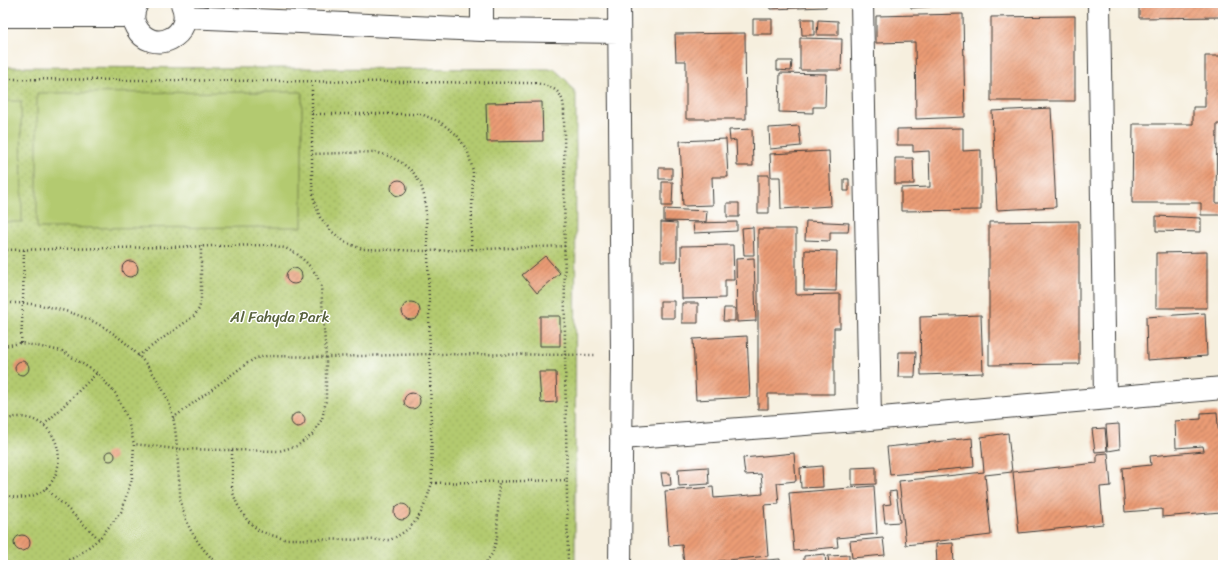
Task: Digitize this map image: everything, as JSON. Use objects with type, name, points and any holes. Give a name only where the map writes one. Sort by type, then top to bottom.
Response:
[{"type":"street","points":[[482,3],[482,30]]},
{"type":"street","points":[[619,3],[622,355],[620,565]]},
{"type":"street","points":[[862,3],[870,419]]},
{"type":"street","points":[[1099,3],[1105,398]]},
{"type":"street","points":[[3,16],[135,10],[134,25],[139,33],[146,39],[158,42],[171,39],[178,33],[183,26],[183,10],[482,30],[619,32]]},
{"type":"street","points":[[621,438],[870,419],[1223,388]]},
{"type":"path","points":[[3,79],[312,82],[536,82],[557,90],[563,100],[564,110],[568,565]]},
{"type":"path","points":[[312,82],[312,154],[314,200],[320,217],[331,231],[345,242],[362,249],[428,251],[565,246]]},
{"type":"path","points":[[312,114],[422,114],[440,122],[456,135],[468,152],[473,172],[471,249]]},
{"type":"path","points":[[232,450],[232,490],[237,504],[247,520],[259,531],[284,539],[390,540],[402,534],[413,525],[421,515],[432,483],[431,354],[428,251],[425,199],[421,185],[413,172],[390,156],[375,152],[312,154]]},
{"type":"path","points":[[138,356],[194,316],[199,309],[201,301],[200,245]]},
{"type":"path","points":[[3,250],[200,245],[271,245],[284,248],[297,254],[308,263],[316,274],[321,286],[323,300],[326,357],[326,401],[322,419],[312,435],[297,446],[279,451],[176,449],[134,444]]},
{"type":"path","points":[[21,343],[24,250]]},
{"type":"path","points":[[3,304],[38,304],[62,310],[84,318],[105,328],[124,342],[152,372],[169,404],[173,418],[182,506],[186,519],[191,531],[205,552],[219,565]]},
{"type":"path","points":[[3,346],[21,343],[62,351],[97,373],[115,393],[127,417],[134,444],[132,479],[121,512],[99,539],[76,557],[56,565]]},
{"type":"path","points":[[173,418],[236,370],[256,358],[267,356],[326,357],[431,354],[622,355]]},
{"type":"path","points":[[44,425],[97,373]]},
{"type":"path","points":[[3,421],[17,417],[31,419],[44,425],[55,438],[60,456],[56,473],[46,488],[34,496],[19,498],[3,494]]},
{"type":"path","points":[[432,483],[568,480]]},
{"type":"path","points":[[484,565],[492,554],[498,538],[499,481]]},
{"type":"path","points":[[46,488],[99,539]]},
{"type":"green space","name":"Al Fahyda Park","points":[[3,67],[554,69],[567,81],[576,94],[575,565],[3,565]]},
{"type":"green space","points":[[302,92],[302,227],[37,228],[37,93]]},
{"type":"green space","points":[[3,101],[21,101],[22,222],[3,222]]},
{"type":"building","points":[[769,3],[826,3],[826,7],[770,9]]},
{"type":"building","points":[[911,3],[967,3],[967,4],[911,8]]},
{"type":"building","points":[[1139,3],[1223,3],[1223,17],[1139,18]]},
{"type":"building","points":[[963,14],[965,117],[916,119],[915,42],[876,43],[876,16]]},
{"type":"building","points":[[1075,16],[1075,101],[991,101],[991,17]]},
{"type":"building","points":[[753,19],[772,19],[772,34],[753,34]]},
{"type":"building","points":[[801,19],[814,19],[814,35],[802,35]]},
{"type":"building","points":[[818,20],[838,21],[838,35],[817,35]]},
{"type":"building","points":[[745,33],[746,119],[686,119],[686,61],[676,61],[675,34]]},
{"type":"building","points":[[800,38],[842,39],[841,70],[800,70]]},
{"type":"building","points":[[1205,56],[1223,56],[1223,124],[1217,124],[1216,203],[1223,203],[1223,215],[1201,215],[1201,203],[1132,203],[1133,124],[1193,124],[1193,107],[1205,107]]},
{"type":"building","points":[[777,61],[792,61],[791,71],[777,70]]},
{"type":"building","points":[[780,73],[826,74],[825,107],[813,107],[813,113],[779,112]]},
{"type":"building","points":[[542,102],[543,141],[487,142],[486,103]]},
{"type":"building","points":[[1051,108],[1056,207],[997,210],[992,111]]},
{"type":"building","points":[[799,126],[801,146],[770,149],[769,128]]},
{"type":"building","points":[[963,128],[963,151],[981,150],[981,210],[901,211],[901,188],[930,187],[929,151],[913,152],[913,145],[897,145],[897,129]]},
{"type":"building","points":[[752,129],[753,166],[737,166],[736,140],[730,141],[729,130]]},
{"type":"building","points":[[726,139],[728,177],[712,177],[713,205],[683,206],[680,141]]},
{"type":"building","points":[[829,151],[831,206],[781,209],[780,177],[771,177],[770,154]]},
{"type":"building","points":[[895,158],[913,158],[914,184],[895,184]]},
{"type":"building","points":[[659,168],[672,168],[672,179],[659,179]]},
{"type":"building","points":[[758,175],[769,175],[769,213],[758,213]]},
{"type":"building","points":[[844,179],[849,179],[849,191],[844,191]]},
{"type":"building","points":[[396,180],[402,180],[407,185],[405,194],[402,196],[396,196],[391,191],[391,185]]},
{"type":"building","points":[[662,182],[673,182],[672,206],[662,206]]},
{"type":"building","points":[[727,203],[739,203],[739,217],[727,217]]},
{"type":"building","points":[[664,209],[707,211],[706,222],[664,221]]},
{"type":"building","points":[[1156,216],[1201,218],[1201,232],[1156,231]]},
{"type":"building","points":[[806,221],[849,223],[848,232],[830,232],[830,241],[805,240]]},
{"type":"building","points":[[1079,221],[1079,364],[989,365],[989,222]]},
{"type":"building","points":[[661,222],[677,223],[677,261],[661,261]]},
{"type":"building","points":[[737,222],[737,231],[694,233],[693,223]]},
{"type":"building","points":[[753,227],[754,255],[744,255],[742,228]]},
{"type":"building","points":[[758,229],[796,229],[796,295],[840,294],[840,328],[834,328],[834,394],[768,394],[768,409],[758,409]]},
{"type":"building","points":[[733,245],[734,280],[725,280],[725,298],[682,299],[681,246]]},
{"type":"building","points":[[805,250],[837,251],[836,291],[804,290]]},
{"type":"building","points":[[1207,252],[1207,308],[1156,308],[1156,253]]},
{"type":"building","points":[[545,256],[560,273],[537,293],[522,275]]},
{"type":"building","points":[[754,258],[756,321],[737,322],[736,259]]},
{"type":"building","points":[[130,261],[136,263],[138,269],[136,275],[130,277],[124,275],[122,269],[124,263]]},
{"type":"building","points":[[291,268],[297,268],[302,273],[300,282],[297,284],[291,284],[286,279],[286,273]]},
{"type":"building","points":[[660,301],[674,301],[674,318],[660,318]]},
{"type":"building","points":[[407,302],[415,302],[420,307],[418,318],[415,320],[407,320],[402,315],[402,307]]},
{"type":"building","points":[[682,303],[698,303],[698,323],[682,323]]},
{"type":"building","points":[[724,308],[735,308],[735,321],[723,321]]},
{"type":"building","points":[[1205,313],[1207,356],[1147,360],[1146,317]]},
{"type":"building","points":[[981,315],[983,373],[921,375],[920,317]]},
{"type":"building","points":[[540,316],[560,316],[560,346],[540,346]]},
{"type":"building","points":[[747,336],[750,397],[696,400],[693,339]]},
{"type":"building","points":[[899,352],[916,352],[915,377],[898,377]]},
{"type":"building","points":[[22,361],[27,363],[29,368],[27,373],[22,375],[17,373],[15,368],[17,363]]},
{"type":"building","points":[[539,372],[556,372],[557,402],[541,403]]},
{"type":"building","points":[[412,393],[419,398],[420,401],[415,408],[412,409],[405,404],[404,401],[409,394]]},
{"type":"building","points":[[1217,412],[1223,489],[1219,489],[1221,512],[1162,517],[1162,509],[1125,512],[1122,468],[1151,465],[1150,456],[1204,451],[1203,446],[1176,448],[1175,421],[1201,419],[1201,413]]},
{"type":"building","points":[[295,413],[301,413],[305,417],[305,423],[301,427],[295,427],[291,423],[291,417]]},
{"type":"building","points":[[1119,424],[1120,449],[1108,451],[1106,425]]},
{"type":"building","points":[[1105,428],[1107,451],[1095,452],[1092,429]]},
{"type":"building","points":[[1008,433],[1012,472],[985,475],[991,535],[906,545],[899,481],[984,472],[981,437]]},
{"type":"building","points":[[972,438],[974,467],[890,475],[887,447]]},
{"type":"building","points":[[108,451],[112,451],[115,456],[112,461],[108,461],[105,458],[105,454]]},
{"type":"building","points":[[794,453],[796,481],[777,483],[779,504],[764,505],[768,556],[718,561],[719,565],[684,565],[682,545],[669,546],[665,491],[713,487],[714,498],[763,494],[761,474],[745,475],[743,458]]},
{"type":"building","points":[[1108,453],[1111,486],[1100,487],[1103,524],[1019,533],[1013,472],[1097,463],[1097,454]]},
{"type":"building","points":[[822,466],[823,487],[801,488],[800,468]]},
{"type":"building","points":[[708,467],[709,484],[679,486],[678,469]]},
{"type":"building","points":[[876,467],[876,484],[852,485],[852,468]]},
{"type":"building","points":[[661,473],[670,473],[671,485],[663,486]]},
{"type":"building","points":[[874,486],[877,534],[837,538],[838,547],[794,551],[789,493]]},
{"type":"building","points":[[896,491],[900,522],[885,523],[883,505],[891,504],[889,492]]},
{"type":"building","points":[[399,504],[405,504],[410,509],[408,518],[405,520],[399,520],[394,515],[394,509]]},
{"type":"building","points":[[22,535],[28,537],[30,543],[28,549],[22,551],[16,549],[14,543],[16,537]]},
{"type":"building","points":[[883,538],[885,555],[852,558],[850,541]]},
{"type":"building","points":[[953,543],[954,565],[937,565],[936,544]]},
{"type":"building","points":[[825,554],[826,565],[804,565],[804,556]]},
{"type":"building","points":[[849,555],[849,565],[829,565],[828,556]]},
{"type":"building","points":[[780,559],[780,565],[744,565],[743,562]]}]
